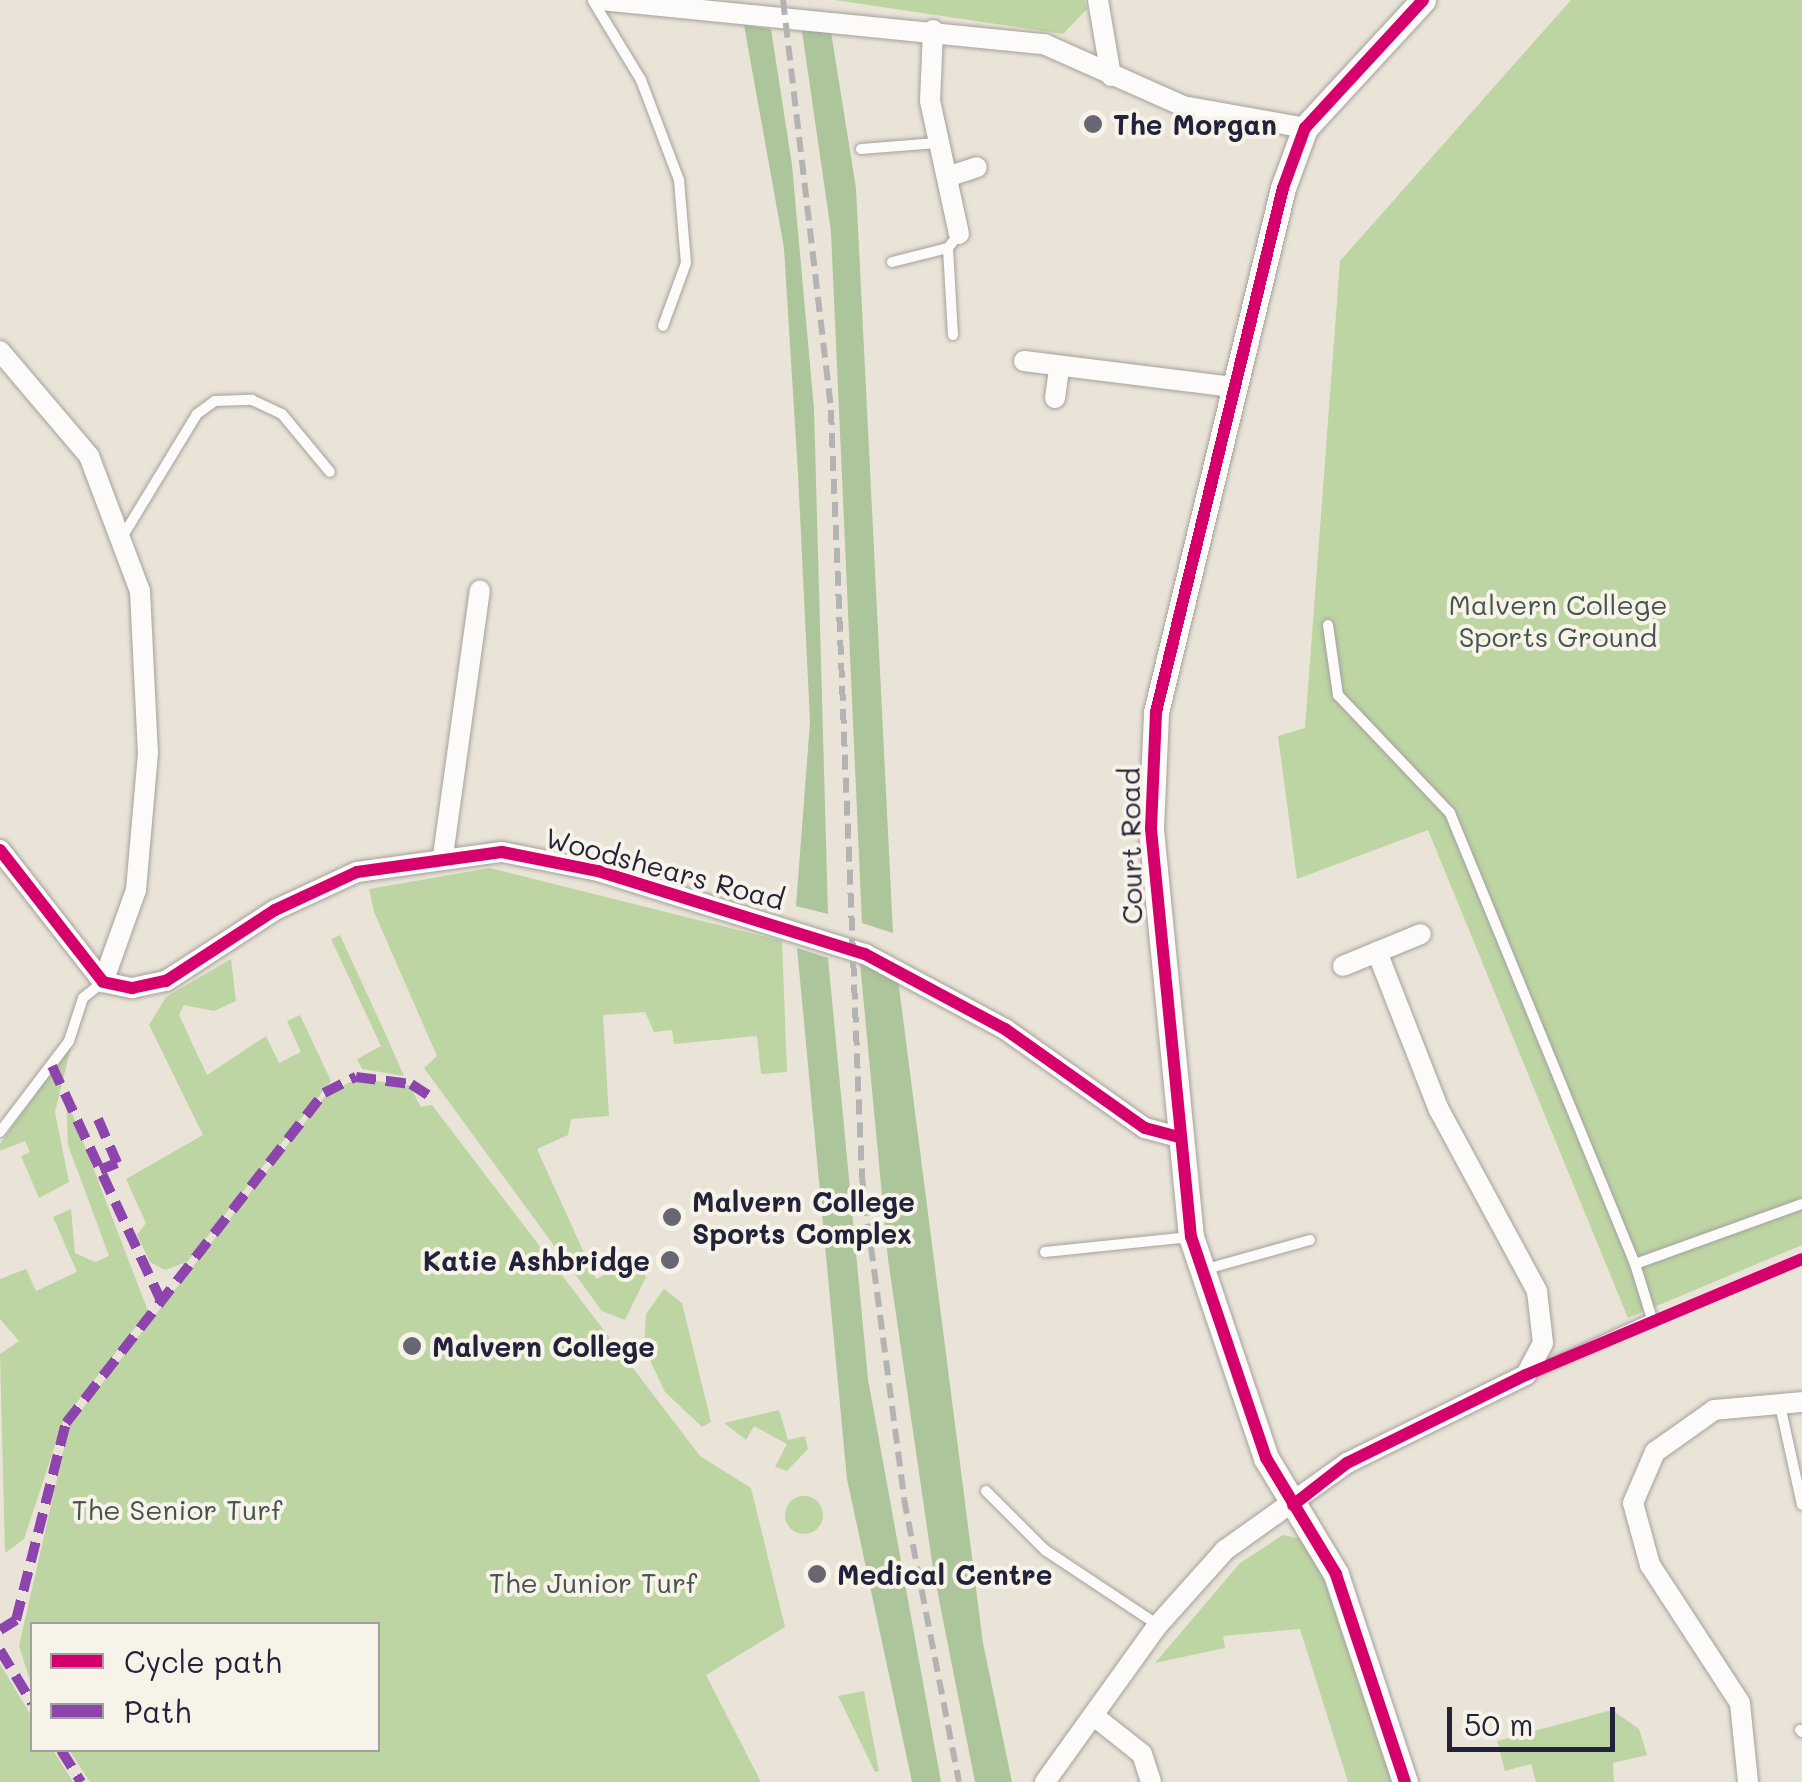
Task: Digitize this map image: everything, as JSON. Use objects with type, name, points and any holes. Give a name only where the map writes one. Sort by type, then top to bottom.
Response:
[{"type":"street","points":[[601,0],[934,30],[1044,44],[1183,106],[1305,128]]},
{"type":"street","points":[[1098,0],[1112,76]]},
{"type":"street","name":"Court Road","points":[[1405,1782],[1386,1715],[1336,1574],[1266,1458],[1191,1237],[1155,920],[1156,712],[1234,387],[1305,128],[1423,0]]},
{"type":"street","points":[[934,30],[938,143],[950,176],[954,241]]},
{"type":"street","points":[[950,176],[977,167]]},
{"type":"street","points":[[0,351],[88,456],[140,591],[148,753],[136,890],[102,982]]},
{"type":"street","points":[[1024,361],[1234,387]]},
{"type":"street","points":[[1055,398],[1059,368]]},
{"type":"street","points":[[443,856],[480,591]]},
{"type":"street","points":[[0,850],[102,982]]},
{"type":"street","name":"Woodshears Road","points":[[102,982],[166,981],[330,883],[443,856],[502,852],[598,871],[865,954],[1005,1029],[1145,1128],[1178,1137]]},
{"type":"street","points":[[1343,966],[1421,934]]},
{"type":"street","points":[[1045,1782],[1158,1625],[1225,1550],[1293,1505],[1347,1462],[1526,1375],[1543,1343],[1537,1291],[1439,1110],[1377,952]]},
{"type":"street","points":[[1748,1782],[1740,1703],[1650,1565],[1634,1520],[1638,1483],[1655,1452],[1714,1410],[1802,1402]]},
{"type":"street","points":[[1094,1716],[1142,1754],[1151,1782]]},
{"type":"lane","points":[[593,0],[642,80],[678,180],[686,263],[663,326]]},
{"type":"lane","points":[[860,149],[938,143]]},
{"type":"lane","points":[[892,262],[954,241],[953,335]]},
{"type":"lane","points":[[121,540],[197,414],[215,401],[252,400],[282,414],[330,472]]},
{"type":"lane","points":[[1328,625],[1338,695],[1450,813],[1635,1264],[1652,1319],[1526,1375]]},
{"type":"lane","points":[[0,1132],[69,1041],[82,998],[102,982]]},
{"type":"lane","points":[[1635,1264],[1802,1204]]},
{"type":"lane","points":[[1045,1252],[1191,1237]]},
{"type":"lane","points":[[1202,1270],[1310,1240]]},
{"type":"lane","points":[[1780,1404],[1802,1505]]},
{"type":"lane","points":[[986,1491],[1045,1550],[1158,1625]]},
{"type":"green space","points":[[835,0],[1084,0],[1087,9],[1063,34]]},
{"type":"green space","name":"Malvern College Sports Ground","points":[[1571,0],[1802,0],[1802,1245],[1628,1318],[1428,830],[1297,879],[1278,736],[1305,728],[1340,261]]},
{"type":"green space","points":[[744,25],[771,29],[792,165],[814,409],[828,914],[796,906],[810,722],[798,473],[784,248]]},
{"type":"green space","points":[[802,31],[831,32],[856,188],[893,933],[862,923],[831,232]]},
{"type":"green space","points":[[490,868],[782,941],[787,1072],[761,1074],[757,1036],[674,1044],[672,1030],[654,1032],[645,1012],[603,1015],[609,1116],[571,1119],[568,1135],[537,1149],[596,1279],[638,1259],[646,1277],[625,1320],[602,1311],[424,1068],[437,1056],[374,912],[369,889]]},
{"type":"green space","points":[[340,935],[404,1076],[362,1069],[357,1059],[381,1046],[331,939]]},
{"type":"green space","points":[[797,948],[828,958],[868,1379],[941,1782],[912,1782],[847,1479]]},
{"type":"green space","points":[[231,959],[236,1001],[214,1011],[184,1005],[179,1015],[207,1075],[266,1036],[279,1063],[301,1052],[287,1021],[300,1015],[331,1081],[187,1262],[165,1270],[150,1262],[137,1235],[146,1223],[126,1179],[203,1135],[149,1025],[166,997]]},
{"type":"green space","points":[[860,963],[898,979],[983,1643],[1012,1782],[975,1782],[933,1569],[888,1259]]},
{"type":"green space","points":[[72,1043],[55,1112],[69,1182],[39,1198],[21,1156],[30,1152],[25,1141],[0,1151],[0,1144]]},
{"type":"green space","points":[[356,1079],[409,1085],[421,1107],[432,1105],[700,1456],[751,1488],[785,1627],[706,1675],[761,1782],[90,1782],[70,1752],[380,1752],[380,1622],[30,1622],[30,1681],[19,1646],[69,1426],[327,1094]]},
{"type":"green space","points":[[66,1097],[148,1311],[64,1419],[24,1539],[5,1553],[0,1354],[19,1341],[0,1319],[0,1279],[26,1269],[36,1291],[77,1272],[53,1217],[71,1209],[75,1253],[95,1262],[109,1256],[68,1145]]},
{"type":"green space","points":[[664,1289],[682,1303],[711,1422],[702,1427],[665,1392],[644,1348],[646,1314]]},
{"type":"green space","points":[[779,1410],[788,1440],[805,1436],[808,1449],[787,1471],[775,1467],[787,1444],[754,1426],[746,1440],[724,1423]]},
{"type":"green space","points":[[804,1496],[818,1501],[823,1515],[818,1529],[804,1534],[790,1529],[785,1515],[790,1501]]},
{"type":"green space","points":[[1283,1535],[1301,1539],[1333,1587],[1396,1782],[1348,1782],[1300,1629],[1223,1636],[1225,1648],[1155,1663],[1240,1563]]},
{"type":"green space","points":[[0,1664],[30,1714],[30,1752],[54,1752],[73,1782],[0,1782]]},
{"type":"green space","points":[[864,1691],[879,1771],[875,1772],[838,1696]]},
{"type":"green space","points":[[1612,1710],[1639,1729],[1647,1755],[1613,1763],[1614,1782],[1536,1782],[1531,1764],[1505,1771],[1497,1741]]},
{"type":"railway","points":[[783,0],[831,410],[862,1178],[904,1499],[959,1782]]},
{"type":"marked path","points":[[52,1066],[161,1301]]},
{"type":"marked path","points":[[0,1630],[16,1620],[66,1423],[324,1093],[356,1077],[411,1084],[434,1099]]},
{"type":"marked path","points":[[98,1119],[117,1163],[100,1170]]},
{"type":"marked path","points":[[0,1650],[30,1700]]},
{"type":"marked path","points":[[62,1752],[81,1782]]},
{"type":"cycle path","points":[[1405,1782],[1336,1574],[1266,1458],[1191,1237],[1151,828],[1156,712],[1283,188],[1305,128],[1423,0]]},
{"type":"cycle path","points":[[0,850],[103,982],[132,988],[166,981],[275,910],[357,872],[502,852],[598,871],[865,954],[1005,1029],[1145,1128],[1179,1137]]},
{"type":"cycle path","points":[[1293,1505],[1347,1463],[1526,1375],[1802,1259]]},
{"type":"place","name":"The Morgan","points":[[1093,124]]},
{"type":"place","name":"Malvern College Sports Complex","points":[[672,1217]]},
{"type":"place","name":"Katie Ashbridge","points":[[670,1260]]},
{"type":"place","name":"Malvern College","points":[[412,1346]]},
{"type":"place","name":"Medical Centre","points":[[817,1574]]},
{"type":"park label","name":"The Senior Turf","points":[[177,1509]]},
{"type":"park label","name":"The Junior Turf","points":[[593,1582]]}]
